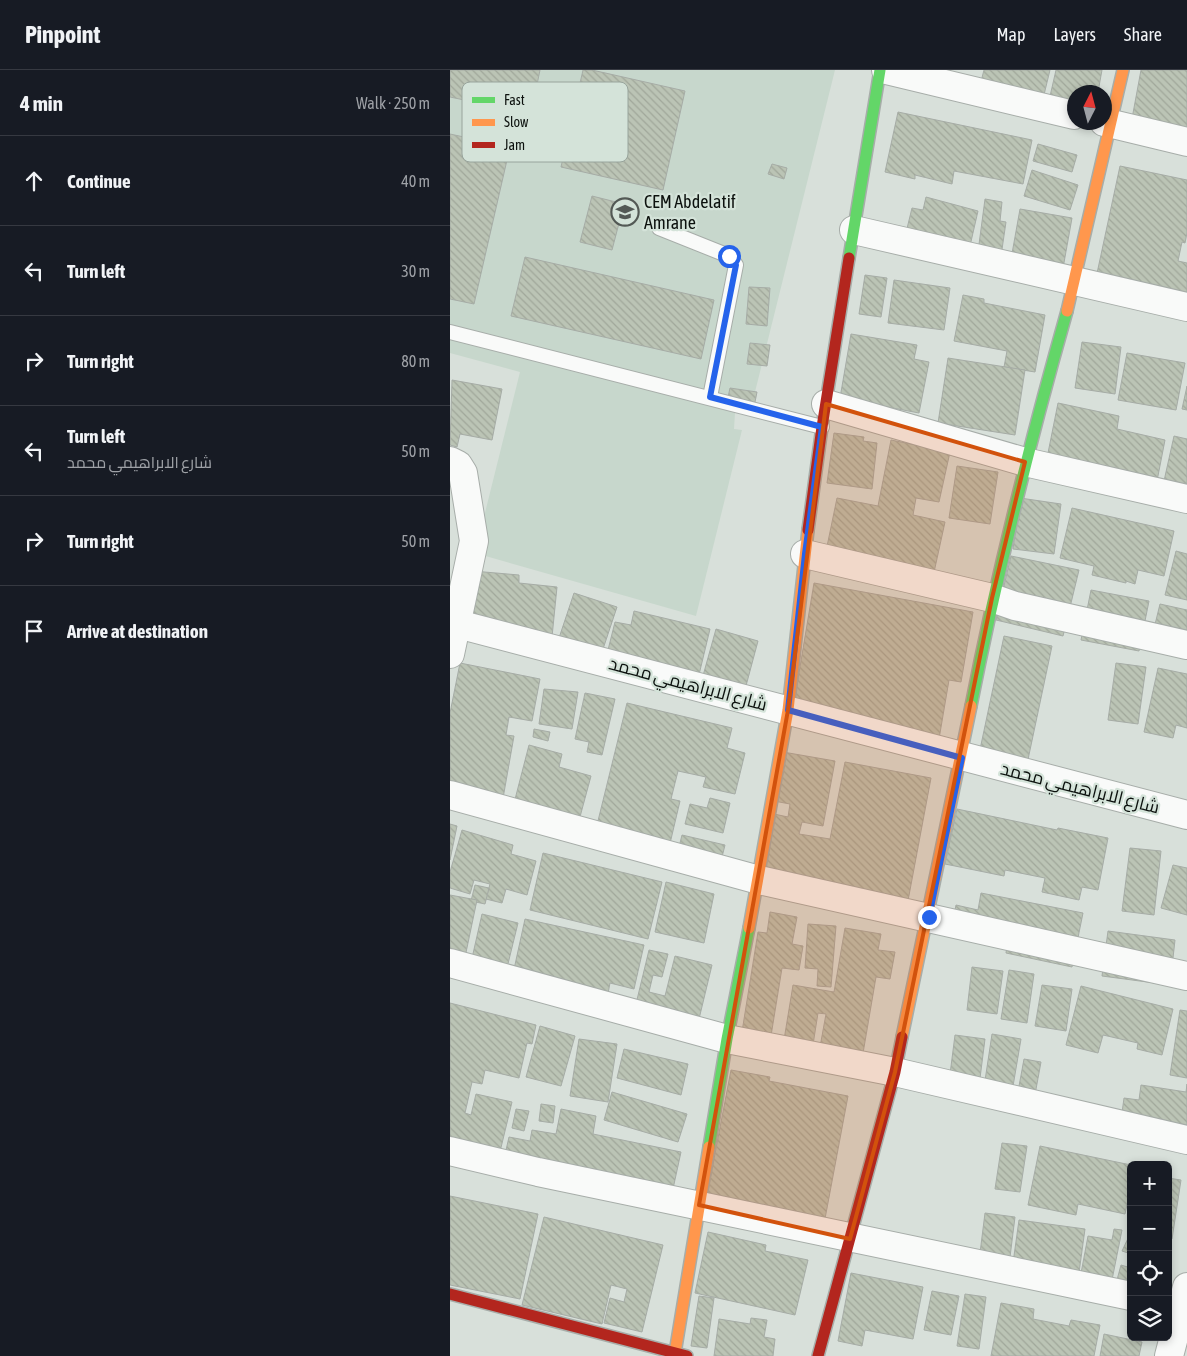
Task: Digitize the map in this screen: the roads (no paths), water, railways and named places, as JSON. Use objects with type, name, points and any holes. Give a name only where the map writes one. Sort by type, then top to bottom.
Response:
[{"type":"street","points":[[450,1294],[681,1355],[700,1205],[727,1039],[759,880],[788,710],[805,554],[824,415],[880,70]]},
{"type":"street","points":[[886,70],[1067,113]]},
{"type":"street","points":[[1112,106],[1123,70]]},
{"type":"street","points":[[1112,124],[1187,142]]},
{"type":"street","points":[[818,1356],[895,1072],[962,758],[992,598],[1025,462],[1074,281],[1106,130]]},
{"type":"street","points":[[854,230],[1187,307]]},
{"type":"street","points":[[824,415],[1187,500]]},
{"type":"street","points":[[450,460],[458,465],[462,472],[474,541],[454,624],[450,654]]},
{"type":"street","points":[[805,554],[992,598],[1015,606],[1187,645]]},
{"type":"street","name":"شارع الابراهيمي محمد","points":[[454,624],[788,710],[962,758],[1187,815]]},
{"type":"street","points":[[450,795],[759,880],[1187,976]]},
{"type":"street","points":[[450,963],[727,1039],[895,1072],[1187,1140]]},
{"type":"street","points":[[450,1151],[538,1172],[700,1205],[850,1239],[1127,1295]]},
{"type":"street","points":[[1169,1356],[1181,1301]]},
{"type":"lane","points":[[659,228],[729,256],[736,265],[710,397]]},
{"type":"lane","points":[[450,332],[710,397],[824,415]]},
{"type":"place","name":"CEM Abdelatif Amrane","points":[[625,212]]}]
